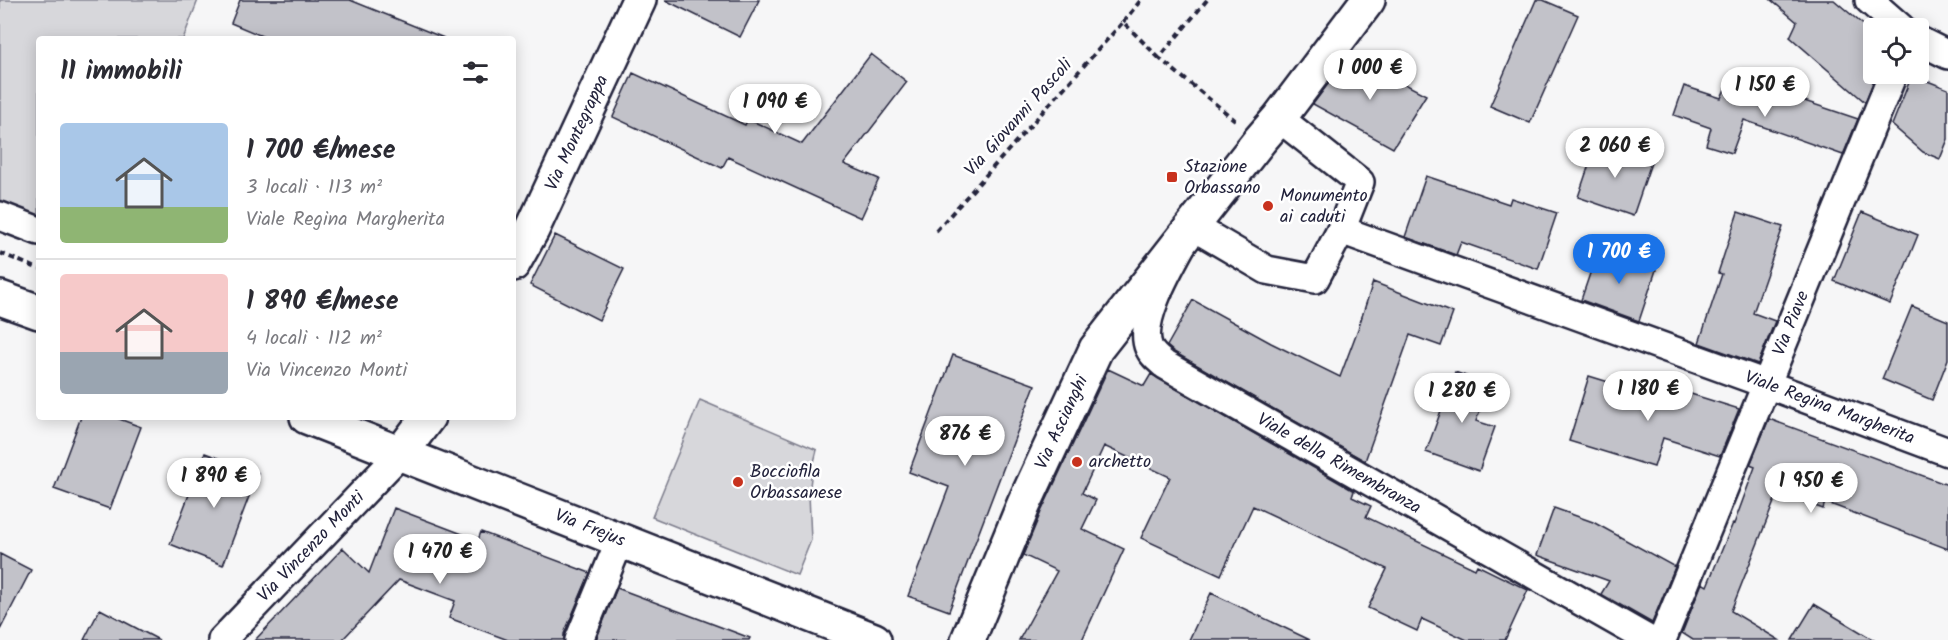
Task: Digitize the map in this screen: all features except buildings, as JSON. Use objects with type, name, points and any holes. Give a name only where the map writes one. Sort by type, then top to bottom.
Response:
[{"type":"street","name":"Via Montegrappa","points":[[516,259],[532,230],[639,0]]},
{"type":"street","name":"Via Ascianghi","points":[[968,640],[1024,504],[1096,350],[1368,0]]},
{"type":"street","points":[[1869,0],[1890,18]]},
{"type":"street","points":[[1929,46],[1948,55]]},
{"type":"street","name":"Via Piave","points":[[1662,640],[1889,84]]},
{"type":"street","points":[[1192,226],[1267,270],[1316,279],[1341,230],[1360,182],[1269,129]]},
{"type":"street","points":[[0,216],[36,230]]},
{"type":"street","name":"Viale della Rimembranza","points":[[1192,226],[1148,316],[1145,336],[1149,350],[1156,358],[1649,640]]},
{"type":"street","name":"Viale Regina Margherita","points":[[1341,230],[1948,452]]},
{"type":"street","points":[[0,298],[36,311]]},
{"type":"street","name":"Via Frejus","points":[[315,420],[874,640]]},
{"type":"street","points":[[400,454],[426,420]]},
{"type":"street","name":"Via Vincenzo Monti","points":[[222,640],[400,454]]},
{"type":"street","points":[[579,640],[620,540]]},
{"type":"path","name":"Via Giovanni Pascoli","points":[[936,231],[1141,0]]},
{"type":"path","points":[[1159,58],[1207,0]]},
{"type":"path","points":[[1123,22],[1159,58],[1269,129]]},
{"type":"path","points":[[0,253],[36,267]]},
{"type":"shaded area","points":[[0,0],[198,0],[184,36],[36,36],[36,215],[0,200]]},
{"type":"shaded area","name":"Bocciofila Orbassanese","points":[[700,400],[817,450],[809,494],[811,540],[797,575],[652,517]]},
{"type":"place","name":"Stazione Orbassano","points":[[1172,177]]},
{"type":"place","name":"Monumento ai caduti","points":[[1268,206]]},
{"type":"place","name":"archetto","points":[[1077,462]]},
{"type":"place","name":"Bocciofila Orbassanese","points":[[738,482]]}]
